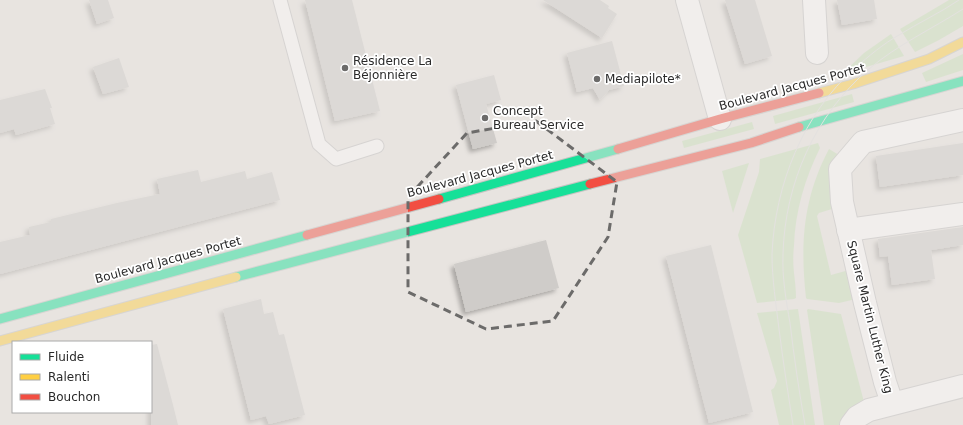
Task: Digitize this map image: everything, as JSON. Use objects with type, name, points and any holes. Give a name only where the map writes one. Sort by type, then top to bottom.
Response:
[{"type":"main road","name":"Boulevard Jacques Portet","points":[[0,318],[527,175],[720,119],[853,84],[929,59],[963,42]]},
{"type":"main road","points":[[0,340],[293,261],[751,143],[810,123],[963,81]]},
{"type":"street","points":[[686,0],[720,119]]},
{"type":"street","points":[[814,0],[817,53]]},
{"type":"street","name":"Square Martin Luther King","points":[[892,403],[885,382],[848,230],[842,202],[840,169],[863,142],[963,120]]},
{"type":"street","name":"Square Martin Luther King","points":[[848,230],[963,214]]},
{"type":"street","points":[[851,425],[862,412],[892,403],[963,386]]},
{"type":"lane","points":[[280,0],[319,144],[336,159],[377,146]]},
{"type":"highlighted area","points":[[536,121],[617,182],[608,237],[553,321],[486,329],[408,292],[408,197],[467,133]]},
{"type":"green space","points":[[949,0],[963,0],[963,26],[915,52],[900,29]]},
{"type":"green space","points":[[891,34],[904,56],[842,74],[864,53]]},
{"type":"green space","points":[[963,54],[963,70],[926,82],[922,73]]},
{"type":"green space","points":[[852,94],[854,102],[775,124],[773,116]]},
{"type":"green space","points":[[752,122],[754,129],[684,148],[682,141]]},
{"type":"green space","points":[[818,143],[820,148],[805,183],[796,221],[793,260],[796,298],[757,303],[738,235],[759,172],[760,159]]},
{"type":"green space","points":[[829,149],[839,155],[831,197],[832,209],[819,213],[817,216],[831,275],[849,270],[856,299],[839,303],[807,299],[804,278],[804,240],[809,203],[820,167]]},
{"type":"green space","points":[[749,163],[733,213],[722,171]]},
{"type":"green space","points":[[798,309],[815,425],[779,425],[771,390],[774,388],[777,381],[757,313]]},
{"type":"green space","points":[[808,309],[841,314],[864,402],[849,410],[839,425],[824,425]]},
{"type":"building","points":[[89,0],[108,0],[114,18],[97,24]]},
{"type":"building","name":"Résidence La Béjonnière","points":[[305,0],[352,0],[380,111],[335,121]]},
{"type":"building","points":[[543,0],[600,0],[617,14],[602,38]]},
{"type":"building","points":[[725,0],[755,0],[772,56],[745,64]]},
{"type":"building","points":[[837,0],[874,0],[877,19],[842,25]]},
{"type":"building","points":[[612,41],[624,86],[609,90],[600,100],[593,88],[577,92],[567,53]]},
{"type":"building","points":[[119,58],[129,87],[103,94],[93,67]]},
{"type":"building","points":[[494,75],[501,100],[486,104],[497,143],[473,149],[456,85]]},
{"type":"building","points":[[45,89],[52,108],[50,108],[55,124],[16,135],[14,129],[0,133],[0,100]]},
{"type":"building","points":[[963,143],[963,175],[880,187],[876,156]]},
{"type":"building","points":[[198,170],[201,182],[245,171],[247,179],[272,172],[280,200],[0,274],[0,242],[30,235],[29,227],[51,222],[51,219],[160,194],[157,179]]},
{"type":"building","points":[[963,227],[963,245],[931,250],[935,279],[892,285],[888,256],[880,257],[878,239]]},
{"type":"building","points":[[546,240],[559,288],[466,312],[454,264]]},
{"type":"building","points":[[711,245],[753,412],[709,423],[666,256]]},
{"type":"building","points":[[261,299],[264,314],[273,312],[279,335],[284,334],[305,415],[269,424],[266,416],[251,420],[223,309]]},
{"type":"building","points":[[157,344],[178,425],[151,425],[152,345]]},
{"type":"tram line","points":[[793,425],[775,301],[772,254],[774,228],[779,202],[795,152],[821,107],[837,86],[855,68],[887,42],[959,0]]},
{"type":"tram line","points":[[805,425],[786,297],[783,254],[785,228],[790,202],[797,176],[806,152],[833,107],[850,87],[869,69],[891,52],[963,9]]},
{"type":"traffic: fast","points":[[799,127],[963,81]]},
{"type":"traffic: fast","points":[[439,199],[618,149]]},
{"type":"traffic: fast","points":[[236,277],[590,184]]},
{"type":"traffic: fast","points":[[0,319],[307,235]]},
{"type":"traffic: slow","points":[[819,93],[853,84],[929,59],[963,42]]},
{"type":"traffic: slow","points":[[0,341],[236,277]]},
{"type":"traffic: jam","points":[[618,149],[720,119],[819,93]]},
{"type":"traffic: jam","points":[[590,184],[751,143],[799,127]]},
{"type":"traffic: jam","points":[[307,235],[439,199]]},
{"type":"place","name":"Résidence La Béjonnière","points":[[345,68]]},
{"type":"place","name":"Mediapilote*","points":[[597,79]]},
{"type":"place","name":"Concept Bureau Service","points":[[485,118]]}]
